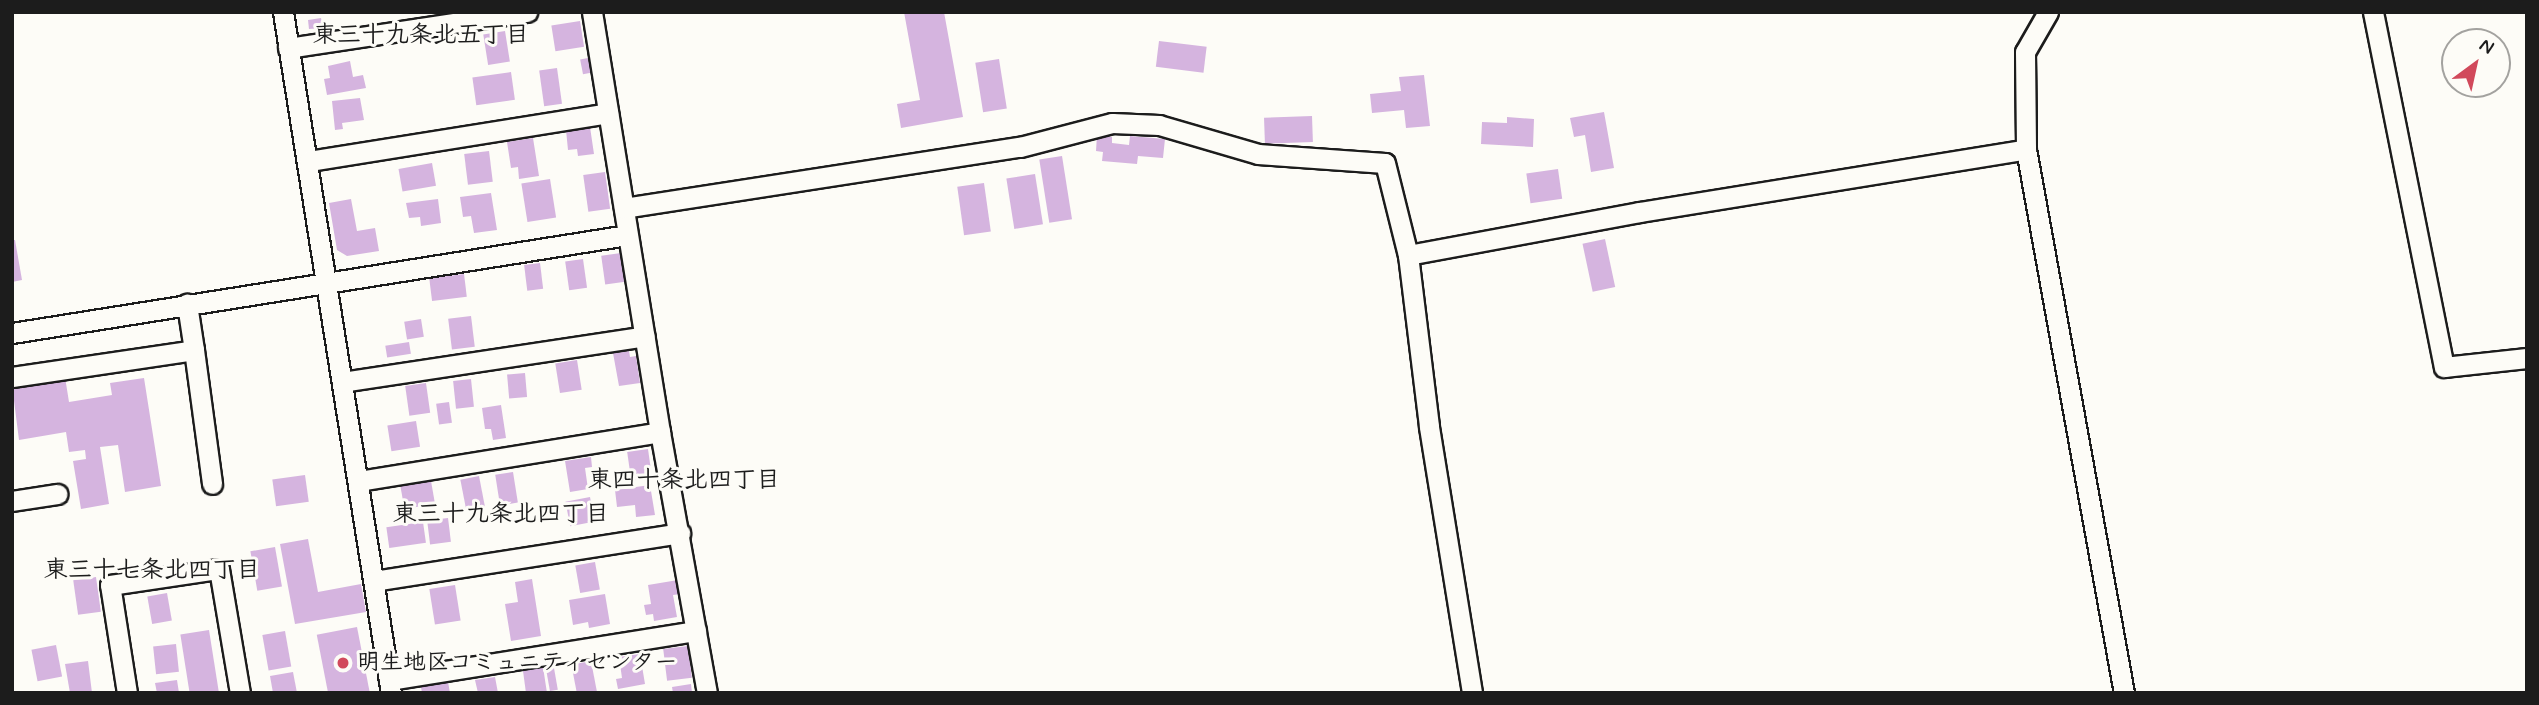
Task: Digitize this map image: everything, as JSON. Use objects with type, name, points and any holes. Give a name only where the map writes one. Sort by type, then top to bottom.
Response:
[{"type":"street","points":[[283,12],[309,162],[325,281],[390,686],[696,631]]},
{"type":"street","points":[[289,48],[527,12]]},
{"type":"street","points":[[592,12],[660,432],[707,693]]},
{"type":"street","points":[[2048,12],[2025,52],[2026,149],[2124,693]]},
{"type":"street","points":[[2373,12],[2444,367],[2527,358]]},
{"type":"street","points":[[309,162],[608,113]]},
{"type":"street","points":[[624,208],[1020,147],[1099,126],[1137,123],[1179,130],[1258,153],[1385,163],[1408,255],[1429,427],[1472,693]]},
{"type":"street","points":[[1408,255],[1639,212],[2026,149]]},
{"type":"street","points":[[12,333],[627,235]]},
{"type":"street","points":[[187,304],[212,484]]},
{"type":"street","points":[[342,382],[645,335]]},
{"type":"street","points":[[12,377],[194,350]]},
{"type":"street","points":[[358,481],[660,432]]},
{"type":"street","points":[[12,500],[57,494]]},
{"type":"street","points":[[374,581],[680,533]]},
{"type":"street","points":[[127,693],[110,585],[219,569],[240,693]]},
{"type":"building","points":[[904,12],[944,12],[963,117],[901,128],[897,104],[920,100]]},
{"type":"building","points":[[321,18],[323,28],[309,29],[308,20]]},
{"type":"building","points":[[580,21],[584,47],[555,51],[551,26]]},
{"type":"building","points":[[505,31],[510,62],[488,65],[483,34]]},
{"type":"building","points":[[1159,41],[1207,47],[1203,73],[1156,67]]},
{"type":"building","points":[[588,58],[591,73],[583,74],[580,60]]},
{"type":"building","points":[[999,59],[1007,108],[983,112],[975,63]]},
{"type":"building","points":[[350,61],[353,77],[363,75],[366,88],[327,95],[324,79],[330,78],[328,66]]},
{"type":"building","points":[[557,68],[562,104],[544,106],[539,71]]},
{"type":"building","points":[[511,72],[515,100],[476,105],[472,77]]},
{"type":"building","points":[[1424,75],[1430,126],[1406,128],[1404,110],[1372,113],[1370,94],[1401,91],[1399,77]]},
{"type":"building","points":[[360,98],[364,120],[342,123],[343,129],[335,130],[332,101]]},
{"type":"building","points":[[1604,112],[1614,168],[1591,172],[1585,135],[1574,137],[1570,118]]},
{"type":"building","points":[[1312,116],[1313,142],[1265,144],[1264,118]]},
{"type":"building","points":[[1507,117],[1534,119],[1533,147],[1481,144],[1482,122],[1507,123]]},
{"type":"building","points":[[590,127],[594,154],[578,156],[577,149],[568,150],[566,130]]},
{"type":"building","points":[[1097,135],[1112,137],[1112,143],[1129,145],[1130,136],[1165,139],[1163,158],[1138,156],[1137,164],[1102,161],[1103,152],[1096,151]]},
{"type":"building","points":[[533,138],[539,176],[519,179],[518,167],[511,168],[507,142]]},
{"type":"building","points":[[489,151],[493,182],[468,185],[464,154]]},
{"type":"building","points":[[1062,156],[1072,219],[1049,223],[1039,160]]},
{"type":"building","points":[[432,163],[436,186],[403,192],[399,169]]},
{"type":"building","points":[[1558,169],[1562,199],[1530,203],[1526,173]]},
{"type":"building","points":[[605,172],[610,209],[588,212],[583,175]]},
{"type":"building","points":[[1035,174],[1043,224],[1014,229],[1006,179]]},
{"type":"building","points":[[550,179],[556,218],[527,222],[521,184]]},
{"type":"building","points":[[984,183],[991,232],[964,235],[957,187]]},
{"type":"building","points":[[491,193],[497,230],[474,233],[471,216],[463,217],[460,197]]},
{"type":"building","points":[[351,199],[357,231],[375,228],[379,251],[347,256],[337,250],[329,203]]},
{"type":"building","points":[[438,199],[441,223],[421,226],[420,217],[409,218],[406,203]]},
{"type":"building","points":[[1605,239],[1615,287],[1593,292],[1583,244]]},
{"type":"building","points":[[12,240],[15,240],[22,280],[12,282]]},
{"type":"building","points":[[621,253],[625,282],[605,285],[601,256]]},
{"type":"building","points":[[583,259],[587,288],[569,290],[565,262]]},
{"type":"building","points":[[540,263],[543,289],[527,291],[524,265]]},
{"type":"building","points":[[464,274],[467,297],[432,301],[429,278]]},
{"type":"building","points":[[471,316],[475,347],[452,350],[448,319]]},
{"type":"building","points":[[421,319],[424,337],[407,339],[404,322]]},
{"type":"building","points":[[409,342],[411,354],[387,358],[385,346]]},
{"type":"building","points":[[629,351],[630,357],[636,356],[640,383],[619,386],[613,353]]},
{"type":"building","points":[[577,360],[582,390],[560,393],[555,363]]},
{"type":"building","points":[[525,373],[527,397],[509,398],[507,375]]},
{"type":"building","points":[[65,377],[69,402],[112,395],[110,383],[144,378],[161,486],[125,492],[118,445],[100,447],[109,504],[81,509],[73,461],[86,459],[85,450],[69,452],[66,432],[19,440],[12,385]]},
{"type":"building","points":[[471,379],[474,407],[456,409],[453,381]]},
{"type":"building","points":[[426,383],[430,413],[409,416],[405,386]]},
{"type":"building","points":[[449,402],[452,423],[439,425],[436,404]]},
{"type":"building","points":[[501,405],[506,438],[493,440],[491,429],[485,429],[482,408]]},
{"type":"building","points":[[416,421],[420,447],[391,451],[387,426]]},
{"type":"building","points":[[648,449],[652,478],[631,481],[627,452]]},
{"type":"building","points":[[591,457],[592,467],[585,468],[588,489],[570,492],[565,461]]},
{"type":"building","points":[[513,472],[518,503],[500,505],[495,475]]},
{"type":"building","points":[[305,475],[309,502],[276,506],[272,480]]},
{"type":"building","points":[[479,476],[485,507],[466,511],[460,480]]},
{"type":"building","points":[[431,481],[435,504],[404,509],[400,486]]},
{"type":"building","points":[[650,485],[655,515],[636,517],[635,505],[617,507],[615,490]]},
{"type":"building","points":[[590,497],[595,522],[570,526],[565,502]]},
{"type":"building","points":[[448,518],[451,542],[430,544],[427,521]]},
{"type":"building","points":[[423,522],[426,543],[389,548],[386,527]]},
{"type":"building","points":[[308,539],[318,592],[361,584],[366,612],[295,624],[280,544]]},
{"type":"building","points":[[275,547],[282,586],[257,591],[250,551]]},
{"type":"building","points":[[595,562],[600,590],[580,593],[575,565]]},
{"type":"building","points":[[96,577],[101,612],[78,615],[73,580]]},
{"type":"building","points":[[532,579],[541,636],[511,641],[505,604],[518,602],[515,582]]},
{"type":"building","points":[[678,580],[681,594],[673,595],[677,617],[654,621],[653,614],[646,615],[644,605],[651,604],[648,585]]},
{"type":"building","points":[[455,585],[461,621],[435,625],[429,589]]},
{"type":"building","points":[[167,593],[172,621],[152,624],[147,596]]},
{"type":"building","points":[[605,594],[610,624],[589,628],[588,622],[573,625],[569,600]]},
{"type":"building","name":"明生地区コミュニティセンター","points":[[357,627],[370,693],[328,693],[317,635]]},
{"type":"building","points":[[209,630],[219,691],[190,693],[180,635]]},
{"type":"building","points":[[285,631],[291,666],[269,670],[262,635]]},
{"type":"building","points":[[176,644],[179,672],[156,674],[153,646]]},
{"type":"building","points":[[56,645],[62,676],[38,681],[31,650]]},
{"type":"building","points":[[688,646],[692,678],[667,681],[663,649]]},
{"type":"building","points":[[640,654],[645,684],[618,689],[616,679],[622,678],[619,657]]},
{"type":"building","points":[[88,661],[92,693],[70,693],[65,664]]},
{"type":"building","points":[[591,661],[597,692],[577,693],[571,665]]},
{"type":"building","points":[[543,667],[547,693],[526,693],[523,671]]},
{"type":"building","points":[[554,668],[558,690],[550,691],[546,669]]},
{"type":"building","points":[[293,672],[297,693],[273,693],[270,676]]},
{"type":"building","points":[[495,677],[498,693],[478,693],[475,680]]},
{"type":"building","points":[[177,680],[179,693],[157,693],[155,683]]},
{"type":"building","points":[[448,682],[450,693],[422,693],[421,687]]},
{"type":"building","points":[[691,684],[692,693],[673,693],[672,687]]},
{"type":"place","name":"明生地区コミュニティセンター","points":[[343,663]]},
{"type":"district","name":"東三十九条北五丁目","points":[[421,36]]},
{"type":"district","name":"東四十条北四丁目","points":[[684,481]]},
{"type":"district","name":"東三十九条北四丁目","points":[[501,515]]},
{"type":"district","name":"東三十七条北四丁目","points":[[152,571]]}]
